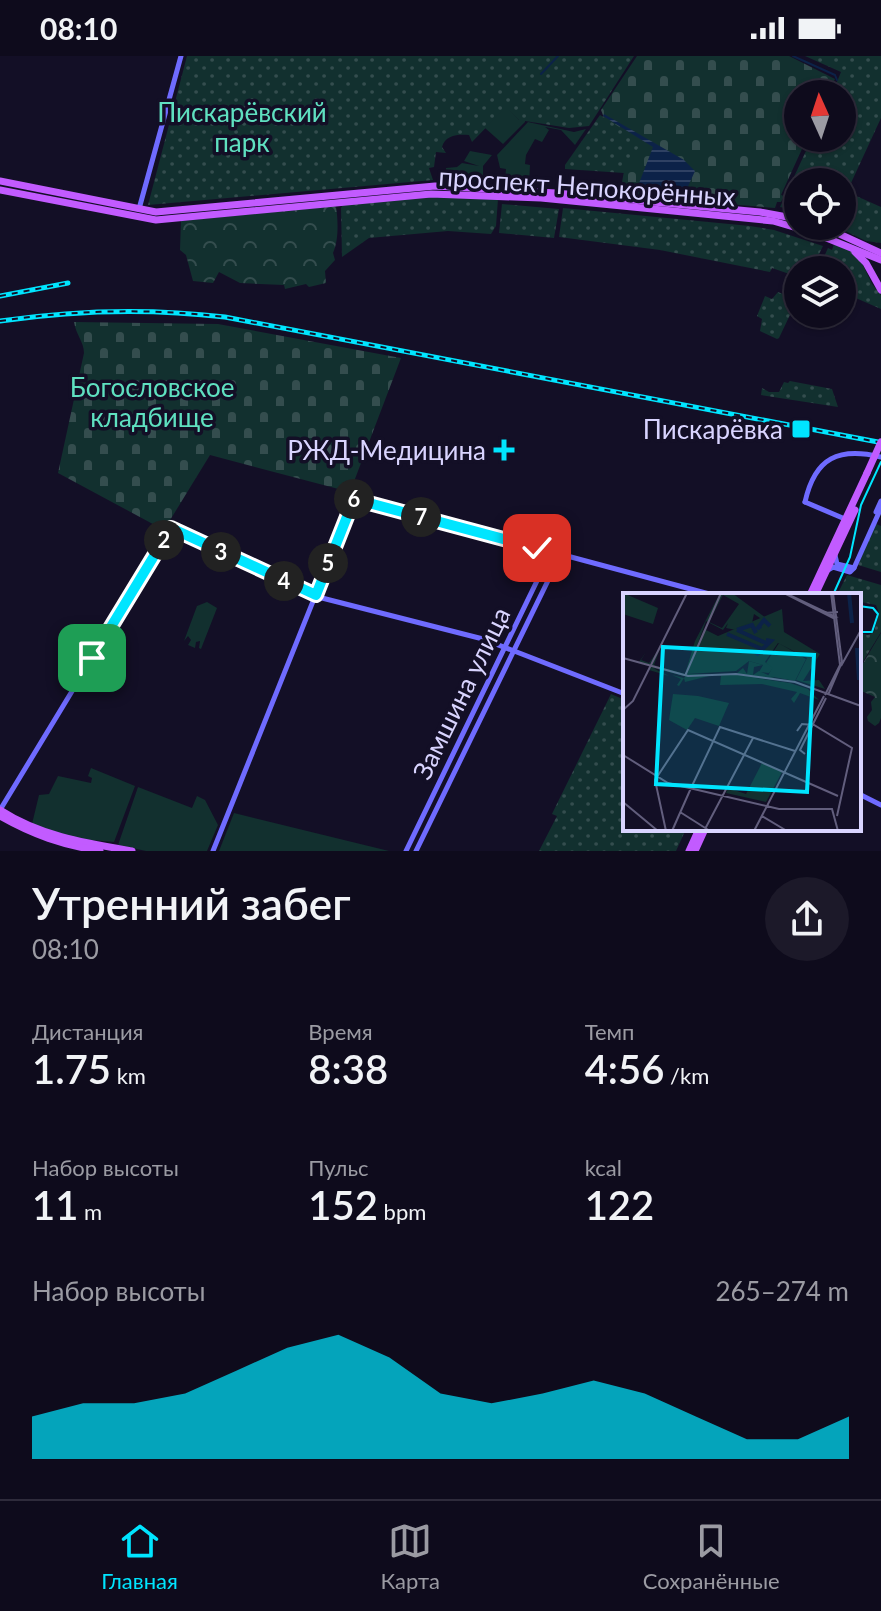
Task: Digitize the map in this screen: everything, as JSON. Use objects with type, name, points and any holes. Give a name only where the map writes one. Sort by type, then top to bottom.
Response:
[{"type":"main road","name":"проспект Непокорённых","points":[[0,181],[140,212],[163,220],[435,186],[784,216]]},
{"type":"main road","name":"проспект Непокорённых","points":[[0,190],[140,212]]},
{"type":"main road","name":"проспект Непокорённых","points":[[624,203],[759,219],[798,227],[881,260]]},
{"type":"main road","points":[[856,239],[881,245]]},
{"type":"main road","points":[[853,240],[881,253]]},
{"type":"main road","points":[[825,246],[835,241]]},
{"type":"main road","points":[[851,248],[866,263],[881,290]]},
{"type":"main road","points":[[813,593],[826,573],[881,442]]},
{"type":"main road","points":[[813,593],[845,519],[881,456]]},
{"type":"main road","points":[[0,812],[23,829],[60,844],[100,851]]},
{"type":"main road","points":[[0,812],[61,838],[132,851]]},
{"type":"main road","points":[[692,851],[701,831]]},
{"type":"street","points":[[140,212],[181,56]]},
{"type":"street","points":[[845,519],[805,502],[817,472],[824,462],[853,452],[881,456]]},
{"type":"street","points":[[213,851],[354,499],[706,593]]},
{"type":"street","points":[[852,569],[881,501]]},
{"type":"street","points":[[852,569],[881,508]]},
{"type":"street","points":[[0,812],[171,528],[316,595],[483,639],[623,693]]},
{"type":"street","name":"Замшина улица","points":[[406,851],[551,552]]},
{"type":"street","name":"Замшина улица","points":[[416,851],[561,554]]},
{"type":"street","points":[[834,554],[837,564],[852,569]]},
{"type":"street","points":[[826,573],[831,567],[852,569]]},
{"type":"street","points":[[861,795],[881,805]]},
{"type":"green space","name":"Пискарёвский парк","points":[[187,56],[634,56],[589,126],[569,128],[519,120],[506,107],[472,142],[469,135],[456,135],[446,140],[442,147],[446,153],[436,152],[434,167],[429,168],[433,180],[148,205]]},
{"type":"green space","points":[[637,56],[789,56],[835,79],[784,80],[784,152],[801,152],[793,168],[784,168],[781,195],[784,196],[775,208],[716,203],[690,190],[686,200],[627,194],[621,188],[624,171],[601,110]]},
{"type":"green space","points":[[805,56],[881,56],[881,118],[856,172],[856,168],[798,168],[806,152],[856,152],[856,80],[838,80],[841,72]]},
{"type":"green space","points":[[506,106],[525,122],[503,144],[485,128]]},
{"type":"green space","points":[[600,115],[642,141],[624,173],[565,169],[565,165]]},
{"type":"green space","points":[[528,122],[574,132],[586,129],[575,145],[561,130],[545,127],[549,130],[542,142],[535,139],[526,155],[525,164],[530,165],[529,185],[500,183],[500,180],[505,180],[506,169],[500,168],[497,155]]},
{"type":"green space","points":[[470,151],[492,155],[483,166],[483,182],[446,180],[446,168],[462,163],[479,166],[464,161]]},
{"type":"green space","points":[[429,196],[498,199],[496,226],[491,234],[448,231],[369,238],[342,257],[343,204]]},
{"type":"green space","points":[[856,196],[881,207],[881,243],[856,236]]},
{"type":"green space","points":[[502,204],[559,209],[554,238],[499,233]]},
{"type":"green space","points":[[336,206],[335,260],[325,271],[326,283],[285,289],[284,285],[240,283],[219,272],[213,283],[193,281],[186,255],[180,250],[181,221]]},
{"type":"green space","points":[[563,208],[750,226],[784,233],[784,240],[805,240],[823,246],[818,256],[784,256],[784,272],[772,268],[770,272],[660,250],[559,237]]},
{"type":"green space","points":[[834,244],[850,250],[860,259],[881,295],[881,309],[856,298],[856,256],[824,256],[828,248],[832,250]]},
{"type":"green space","points":[[778,292],[784,294],[784,327],[777,339],[760,331],[762,319],[757,316],[765,296],[772,299]]},
{"type":"green space","name":"Богословское кладбище","points":[[74,322],[218,324],[401,358],[350,492],[210,455],[164,530],[58,473],[84,353]]},
{"type":"green space","points":[[784,382],[832,389],[838,407],[761,395],[762,388],[779,392]]},
{"type":"green space","points":[[876,524],[881,526],[881,572],[858,565]]},
{"type":"green space","points":[[847,575],[881,585],[881,632],[861,665],[861,633],[874,632],[879,613],[876,605],[861,602],[861,593],[838,593]]},
{"type":"green space","points":[[207,602],[217,608],[201,649],[200,641],[196,642],[195,648],[188,645],[191,640],[188,636],[184,641],[197,606]]},
{"type":"green space","points":[[881,633],[881,718],[875,726],[867,717],[875,697],[861,691],[861,667]]},
{"type":"green space","points":[[611,694],[623,699],[623,831],[685,831],[676,851],[539,851],[557,816],[552,814]]},
{"type":"green space","points":[[91,768],[135,786],[114,842],[68,838],[32,824],[39,795],[49,794],[58,776],[91,783],[92,778],[88,776]]},
{"type":"green space","points":[[138,787],[192,808],[197,796],[205,800],[218,825],[207,851],[146,851],[118,845]]},
{"type":"green space","points":[[234,813],[389,851],[219,851]]},
{"type":"water","points":[[604,114],[684,160],[695,171],[685,193],[640,190],[638,186],[653,147]]},
{"type":"waterway","points":[[541,74],[558,56]]},
{"type":"waterway","points":[[793,56],[835,75],[837,80]]},
{"type":"tram line","points":[[834,593],[850,557],[861,505],[881,462]]},
{"type":"tram line","points":[[861,606],[873,608],[878,614],[872,632],[861,632]]},
{"type":"railway","points":[[0,296],[68,283]]},
{"type":"railway","points":[[0,321],[56,314],[112,312],[168,312],[225,317],[878,442]]},
{"type":"place","name":"Пискарёвка","points":[[801,429]]},
{"type":"place","name":"РЖД-Медицина","points":[[504,450]]},
{"type":"route","points":[[92,658],[171,528],[316,595],[354,499],[537,548]]}]
